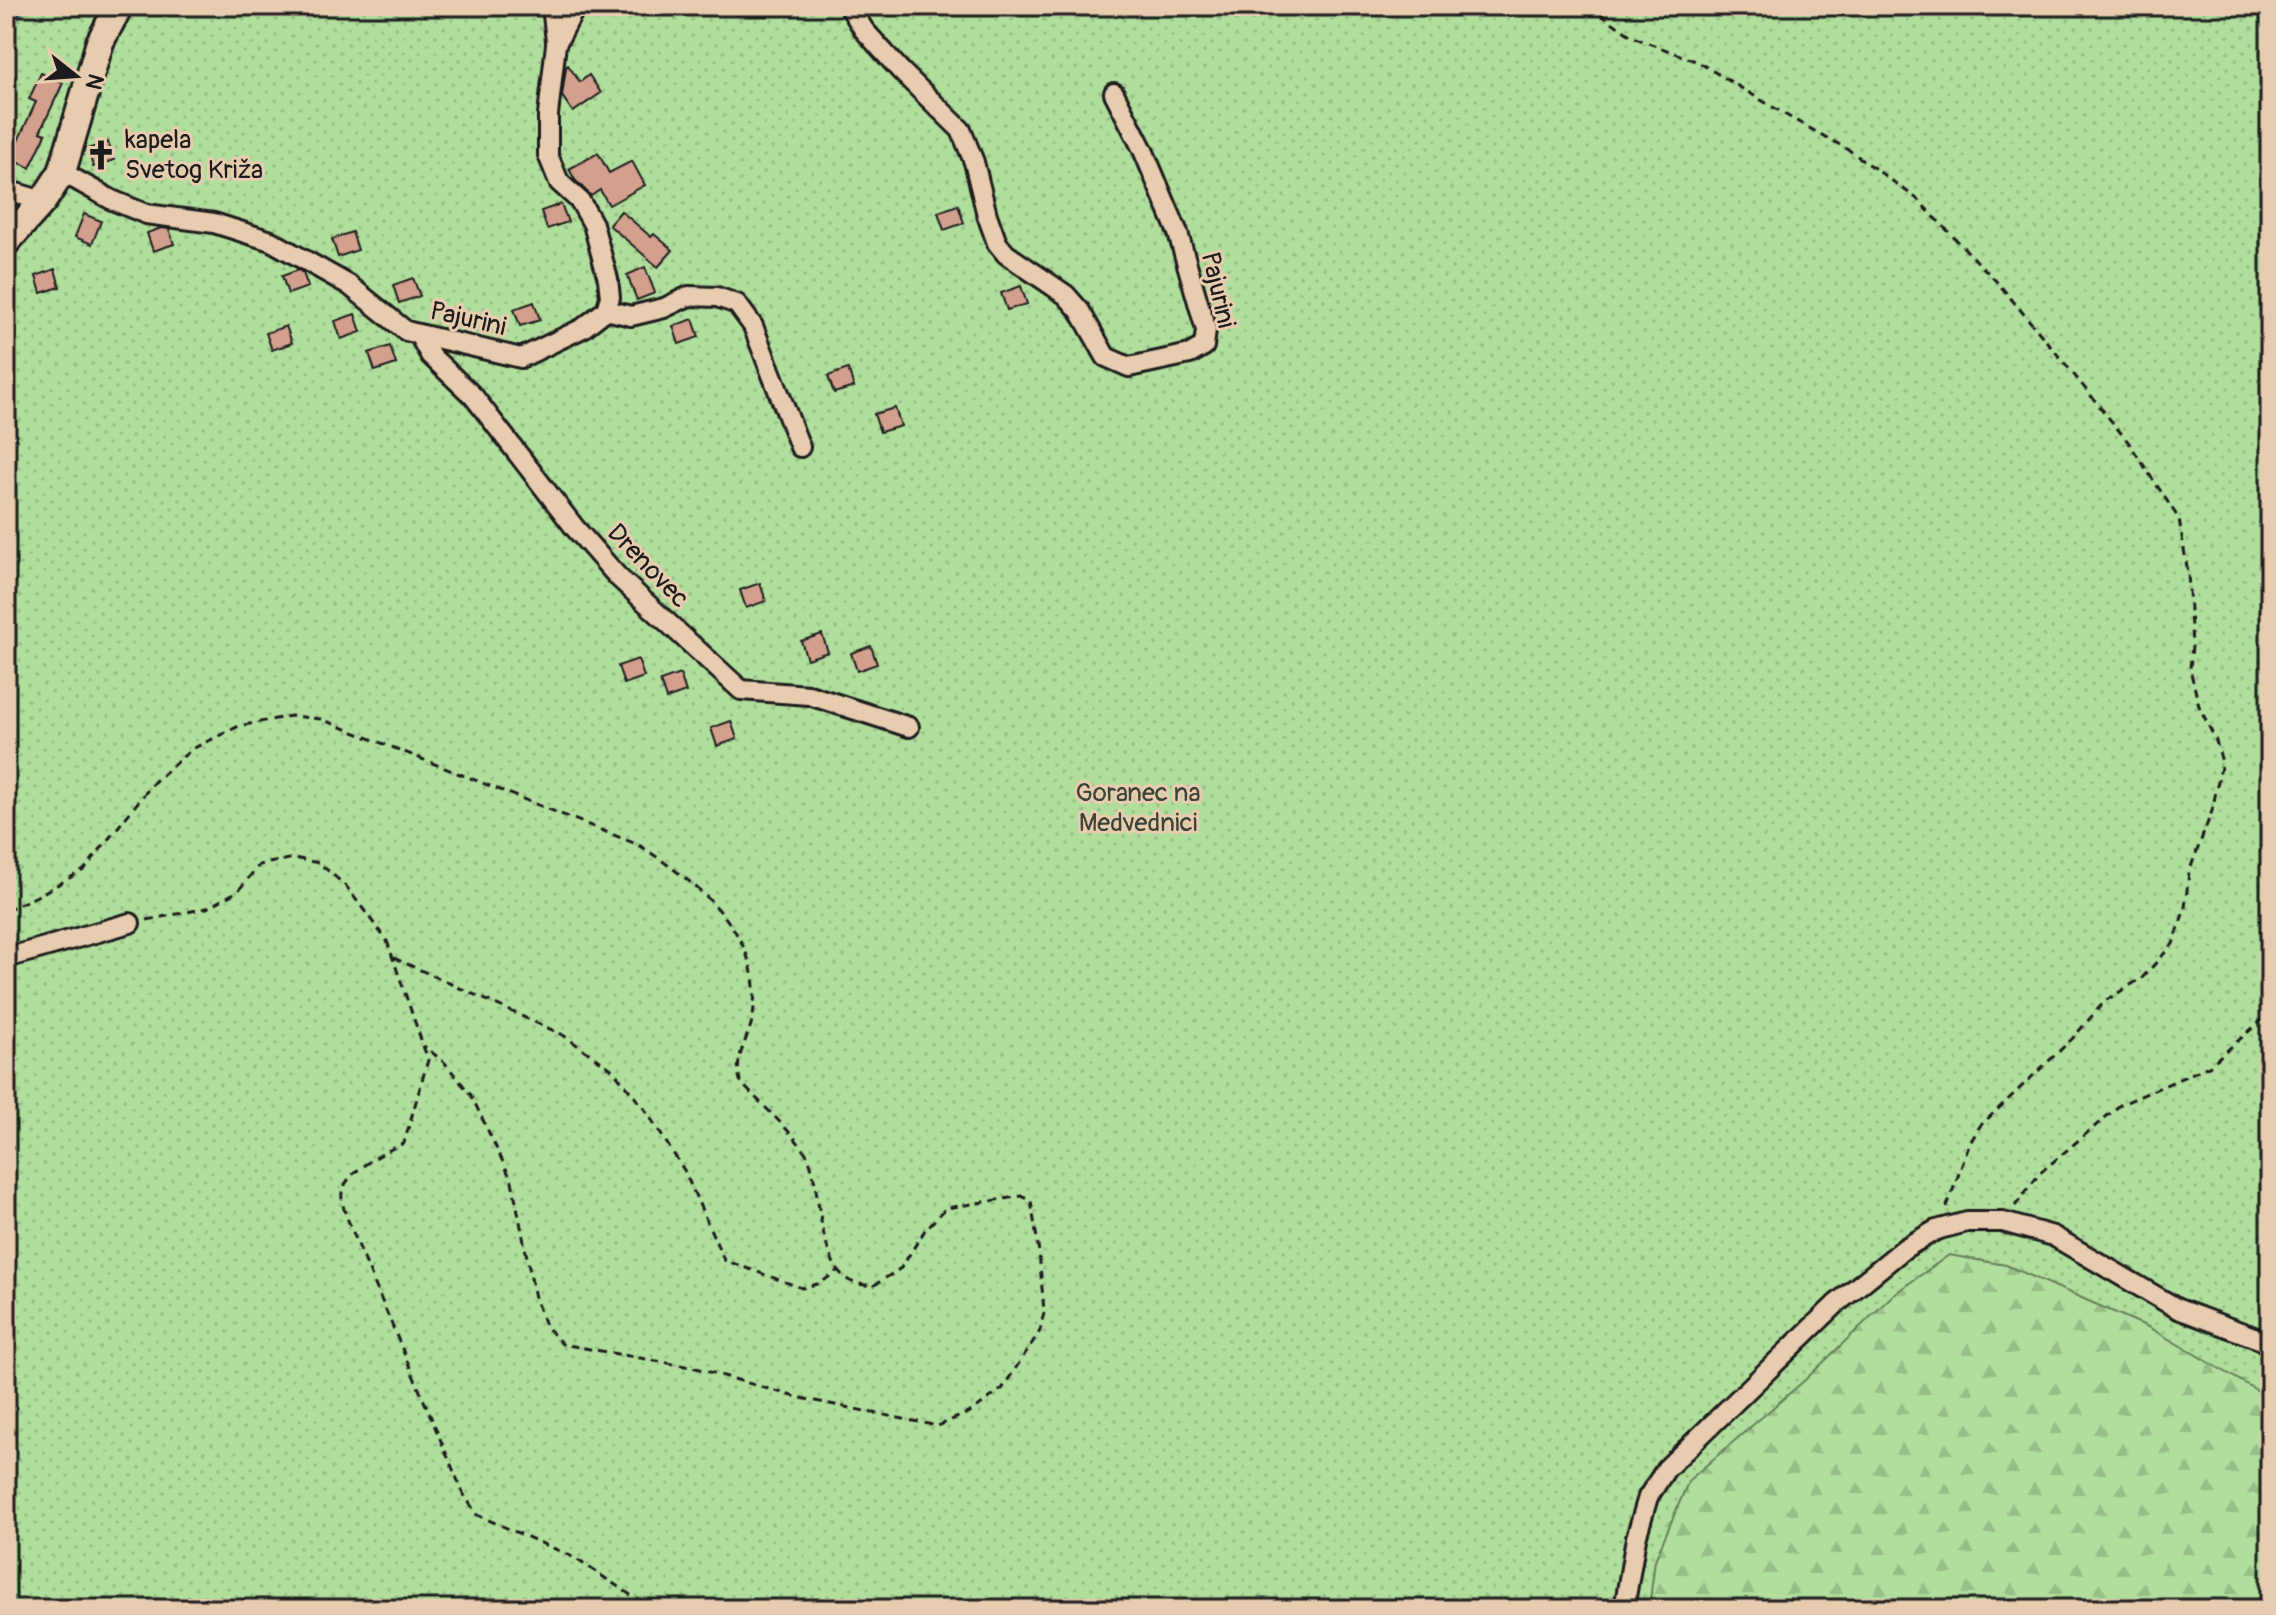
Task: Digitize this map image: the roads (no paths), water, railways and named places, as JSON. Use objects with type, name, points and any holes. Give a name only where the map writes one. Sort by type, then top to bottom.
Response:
[{"type":"main road","points":[[6,242],[43,201],[62,172],[100,42],[119,6]]},
{"type":"street","points":[[552,6],[556,44],[548,115],[548,155],[559,182],[580,201],[593,224],[608,279],[610,297],[606,310],[631,316],[664,308],[689,296],[717,297],[737,304],[753,326],[800,447]]},
{"type":"street","points":[[556,44],[576,6]]},
{"type":"street","name":"Pajurini","points":[[849,6],[864,30],[900,70],[961,130],[974,162],[997,243],[1006,254],[1066,295],[1080,311],[1106,357],[1129,367],[1190,354],[1204,346],[1206,330],[1178,233],[1143,150],[1114,93]]},
{"type":"street","name":"Pajurini","points":[[62,172],[112,200],[146,214],[214,223],[271,241],[349,285],[394,322],[419,335],[521,358],[583,328],[606,310]]},
{"type":"street","points":[[6,190],[43,201]]},
{"type":"street","name":"Drenovec","points":[[419,335],[430,355],[474,397],[575,528],[618,577],[741,690],[809,695],[909,727]]},
{"type":"street","points":[[6,958],[130,923]]},
{"type":"street","points":[[1624,1609],[1636,1538],[1648,1497],[1666,1469],[1836,1304],[1905,1248],[1936,1230],[1967,1222],[2003,1222],[2053,1236],[2178,1309],[2262,1340],[2270,1347]]},
{"type":"waterway","points":[[6,34],[24,6]]},
{"type":"place","name":"kapela Svetog Križa","points":[[101,155]]},
{"type":"park label","name":"Goranec na Medvednici","points":[[1138,808]]}]
